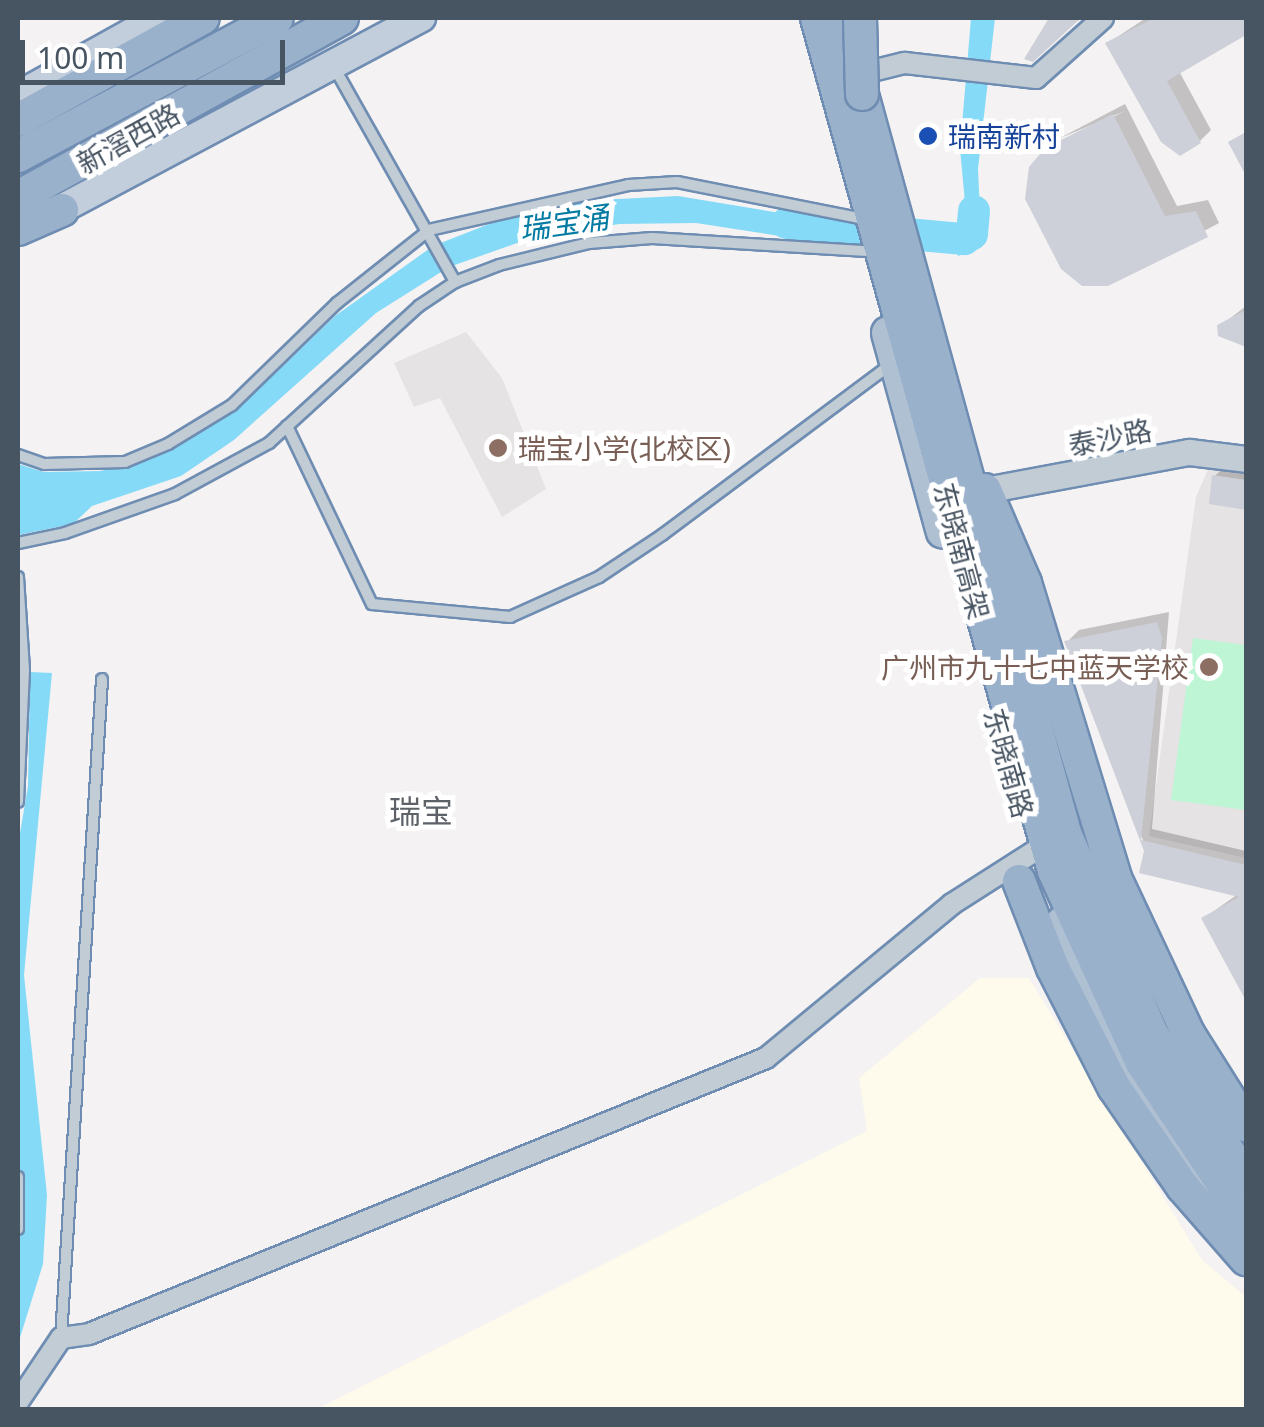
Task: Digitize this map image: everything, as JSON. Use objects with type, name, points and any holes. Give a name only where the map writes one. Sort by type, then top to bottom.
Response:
[{"type":"highway","points":[[18,120],[203,18]]},
{"type":"highway","name":"新滘西路","points":[[18,156],[277,18]]},
{"type":"highway","name":"新滘西路","points":[[18,197],[342,18]]},
{"type":"highway","name":"东晓南高架","points":[[817,18],[1054,871],[1142,1063],[1246,1219]]},
{"type":"highway","name":"东晓南高架","points":[[842,18],[867,83],[1065,833],[1152,1034],[1246,1179]]},
{"type":"highway","points":[[859,18],[867,83]]},
{"type":"highway","points":[[18,230],[62,210]]},
{"type":"highway","points":[[985,490],[1025,583],[1102,844],[1159,976],[1246,1125]]},
{"type":"highway","points":[[1018,882],[1072,1009],[1114,1088],[1183,1188],[1246,1260]]},
{"type":"main road","points":[[18,96],[158,18]]},
{"type":"main road","points":[[62,210],[422,18]]},
{"type":"main road","name":"东晓南路","points":[[802,18],[1034,851],[1128,1067],[1179,1150],[1246,1236]]},
{"type":"main road","name":"东晓南路","points":[[867,83],[1099,886],[1176,1047],[1246,1158]]},
{"type":"street","points":[[867,83],[905,63],[1036,78],[1052,70],[1103,18]]},
{"type":"street","name":"泰沙路","points":[[985,490],[1189,452],[1246,459]]},
{"type":"street","points":[[18,1402],[61,1338],[89,1334],[766,1058],[952,904],[1034,851]]},
{"type":"lane","points":[[334,66],[455,282]]},
{"type":"lane","points":[[18,455],[44,464],[125,462],[168,444],[232,405],[337,302],[429,230],[608,189],[677,182],[858,218]]},
{"type":"lane","points":[[18,542],[65,534],[175,494],[287,426],[455,282],[589,243],[652,238],[867,251]]},
{"type":"lane","points":[[287,426],[372,604],[510,617],[598,577],[662,535],[895,360]]},
{"type":"lane","points":[[18,577],[24,670],[18,802]]},
{"type":"lane","points":[[61,1338],[102,679]]},
{"type":"lane","points":[[18,1177],[18,1229]]},
{"type":"shaded area","name":"瑞宝小学(北校区)","points":[[466,332],[502,378],[546,489],[502,517],[440,398],[414,407],[394,363]]},
{"type":"shaded area","name":"广州市九十七中蓝天学校","points":[[1210,465],[1246,469],[1246,858],[1149,836],[1196,497]]},
{"type":"shaded area","points":[[980,978],[1029,978],[1202,1260],[1246,1297],[1246,1409],[315,1410],[867,1131],[859,1078]]},
{"type":"green space","points":[[1193,638],[1246,645],[1246,810],[1171,800]]},
{"type":"water","points":[[971,18],[995,18],[978,169],[981,236],[975,250],[958,256],[950,229],[967,224],[960,149]]},
{"type":"water","points":[[678,196],[828,221],[832,244],[696,223],[619,224],[523,241],[449,267],[376,313],[234,440],[181,476],[92,506],[73,524],[18,535],[18,464],[44,472],[101,471],[169,450],[237,410],[335,316],[433,246],[512,215],[578,201]]},
{"type":"water","points":[[30,672],[52,673],[24,975],[47,1195],[43,1264],[18,1344],[18,845],[28,786]]},
{"type":"building","points":[[1049,18],[1081,18],[1033,62],[1024,59]]},
{"type":"building","points":[[1154,18],[1246,18],[1246,35],[1167,81],[1201,143],[1180,156],[1161,142],[1105,43]]},
{"type":"building","points":[[1113,114],[1165,216],[1196,211],[1208,237],[1108,286],[1082,286],[1061,269],[1025,199],[1029,167],[1045,148]]},
{"type":"building","points":[[1246,132],[1246,176],[1228,142]]},
{"type":"building","points":[[1246,310],[1246,347],[1218,336],[1217,325]]},
{"type":"building","points":[[1212,475],[1246,480],[1246,510],[1209,504]]},
{"type":"building","points":[[1157,622],[1162,638],[1141,840],[1246,865],[1246,1001],[1201,918],[1239,897],[1139,873],[1144,851],[1064,641]]},
{"type":"waterway","name":"瑞宝涌","points":[[787,223],[964,239],[972,234],[974,211]]},
{"type":"place","name":"瑞南新村","points":[[928,136]]},
{"type":"place","name":"瑞宝小学(北校区)","points":[[498,448]]},
{"type":"place","name":"广州市九十七中蓝天学校","points":[[1209,667]]},
{"type":"district","name":"瑞宝","points":[[421,811]]}]
